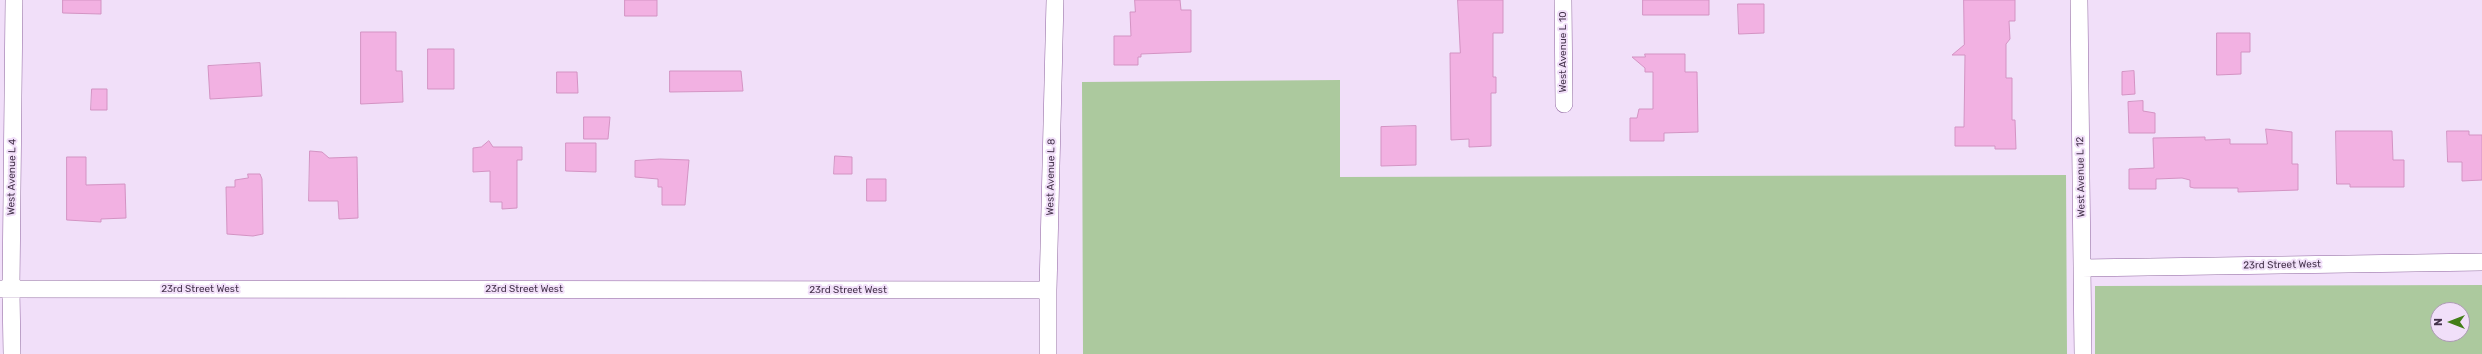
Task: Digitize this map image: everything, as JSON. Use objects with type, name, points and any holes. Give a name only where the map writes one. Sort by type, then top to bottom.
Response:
[{"type":"street","name":"West Avenue L 4","points":[[12,354],[5,289],[14,0]]},
{"type":"street","name":"West Avenue L 8","points":[[1048,354],[1048,290],[1055,0]]},
{"type":"street","name":"West Avenue L 10","points":[[1563,0],[1564,104]]},
{"type":"street","name":"West Avenue L 12","points":[[2078,0],[2083,354]]},
{"type":"street","name":"23rd Street West","points":[[2082,268],[2482,262]]},
{"type":"street","name":"23rd Street West","points":[[5,289],[1048,290]]},
{"type":"green space","points":[[1340,80],[1340,177],[2066,175],[2067,354],[1083,354],[1082,82]]},
{"type":"green space","points":[[2482,285],[2482,354],[2095,354],[2095,286]]},
{"type":"building","points":[[63,0],[101,0],[101,14],[63,13]]},
{"type":"building","points":[[625,0],[657,0],[657,16],[625,16]]},
{"type":"building","points":[[1135,0],[1180,0],[1181,10],[1191,10],[1191,52],[1141,54],[1141,57],[1138,57],[1138,65],[1114,65],[1114,36],[1131,36],[1130,12],[1135,12]]},
{"type":"building","points":[[1458,0],[1503,0],[1503,33],[1493,33],[1493,77],[1496,77],[1496,93],[1491,93],[1491,146],[1469,147],[1469,139],[1451,140],[1450,53],[1460,53]]},
{"type":"building","points":[[1643,0],[1709,0],[1709,15],[1643,15]]},
{"type":"building","points":[[1964,0],[2015,0],[2015,21],[2009,21],[2010,39],[2006,44],[2006,78],[2012,78],[2012,120],[2015,120],[2016,149],[1995,149],[1995,146],[1955,146],[1955,127],[1964,127],[1965,55],[1952,55],[1964,45]]},
{"type":"building","points":[[1738,4],[1764,4],[1764,33],[1739,34]]},
{"type":"building","points":[[361,32],[396,32],[396,71],[402,71],[403,102],[361,104]]},
{"type":"building","points":[[2217,33],[2250,33],[2250,52],[2241,52],[2241,74],[2217,75]]},
{"type":"building","points":[[428,49],[454,49],[454,89],[428,89]]},
{"type":"building","points":[[1645,54],[1685,54],[1685,72],[1697,72],[1698,132],[1664,133],[1664,141],[1630,141],[1630,118],[1637,118],[1639,109],[1653,109],[1653,72],[1645,72],[1645,68],[1632,57],[1645,57]]},
{"type":"building","points":[[260,63],[262,96],[210,99],[208,66]]},
{"type":"building","points":[[670,71],[741,71],[743,91],[670,92]]},
{"type":"building","points":[[2134,71],[2135,94],[2122,95],[2122,72]]},
{"type":"building","points":[[557,72],[577,72],[578,93],[557,93]]},
{"type":"building","points":[[92,89],[107,89],[107,110],[91,110]]},
{"type":"building","points":[[2143,101],[2143,111],[2155,113],[2155,133],[2129,133],[2128,102]]},
{"type":"building","points":[[584,117],[610,117],[608,139],[584,139]]},
{"type":"building","points":[[1416,126],[1416,165],[1381,166],[1381,127]]},
{"type":"building","points":[[2266,129],[2292,132],[2292,164],[2298,164],[2298,190],[2238,192],[2238,188],[2194,188],[2190,187],[2190,180],[2182,178],[2156,179],[2156,189],[2129,189],[2129,169],[2154,168],[2153,138],[2205,137],[2205,140],[2230,139],[2230,144],[2267,144]]},
{"type":"building","points":[[2336,131],[2392,131],[2393,160],[2404,160],[2404,187],[2350,187],[2350,184],[2337,184]]},
{"type":"building","points":[[2447,131],[2469,131],[2469,135],[2482,135],[2482,180],[2462,181],[2462,162],[2448,162]]},
{"type":"building","points":[[489,141],[493,147],[522,147],[522,160],[517,160],[517,208],[502,209],[502,202],[490,202],[490,171],[473,172],[473,148],[481,147]]},
{"type":"building","points":[[566,143],[596,143],[596,172],[566,171]]},
{"type":"building","points":[[310,151],[322,152],[329,158],[357,157],[358,218],[339,219],[338,201],[309,201]]},
{"type":"building","points":[[835,156],[852,157],[852,174],[834,174]]},
{"type":"building","points":[[67,157],[86,157],[86,185],[125,184],[126,218],[101,219],[101,222],[67,220]]},
{"type":"building","points":[[660,159],[689,160],[685,205],[662,205],[662,187],[658,187],[658,179],[635,177],[635,161]]},
{"type":"building","points":[[248,174],[260,174],[262,179],[263,234],[253,236],[227,234],[226,187],[235,187],[235,180],[248,178]]},
{"type":"building","points":[[867,179],[886,179],[886,201],[867,201]]}]
